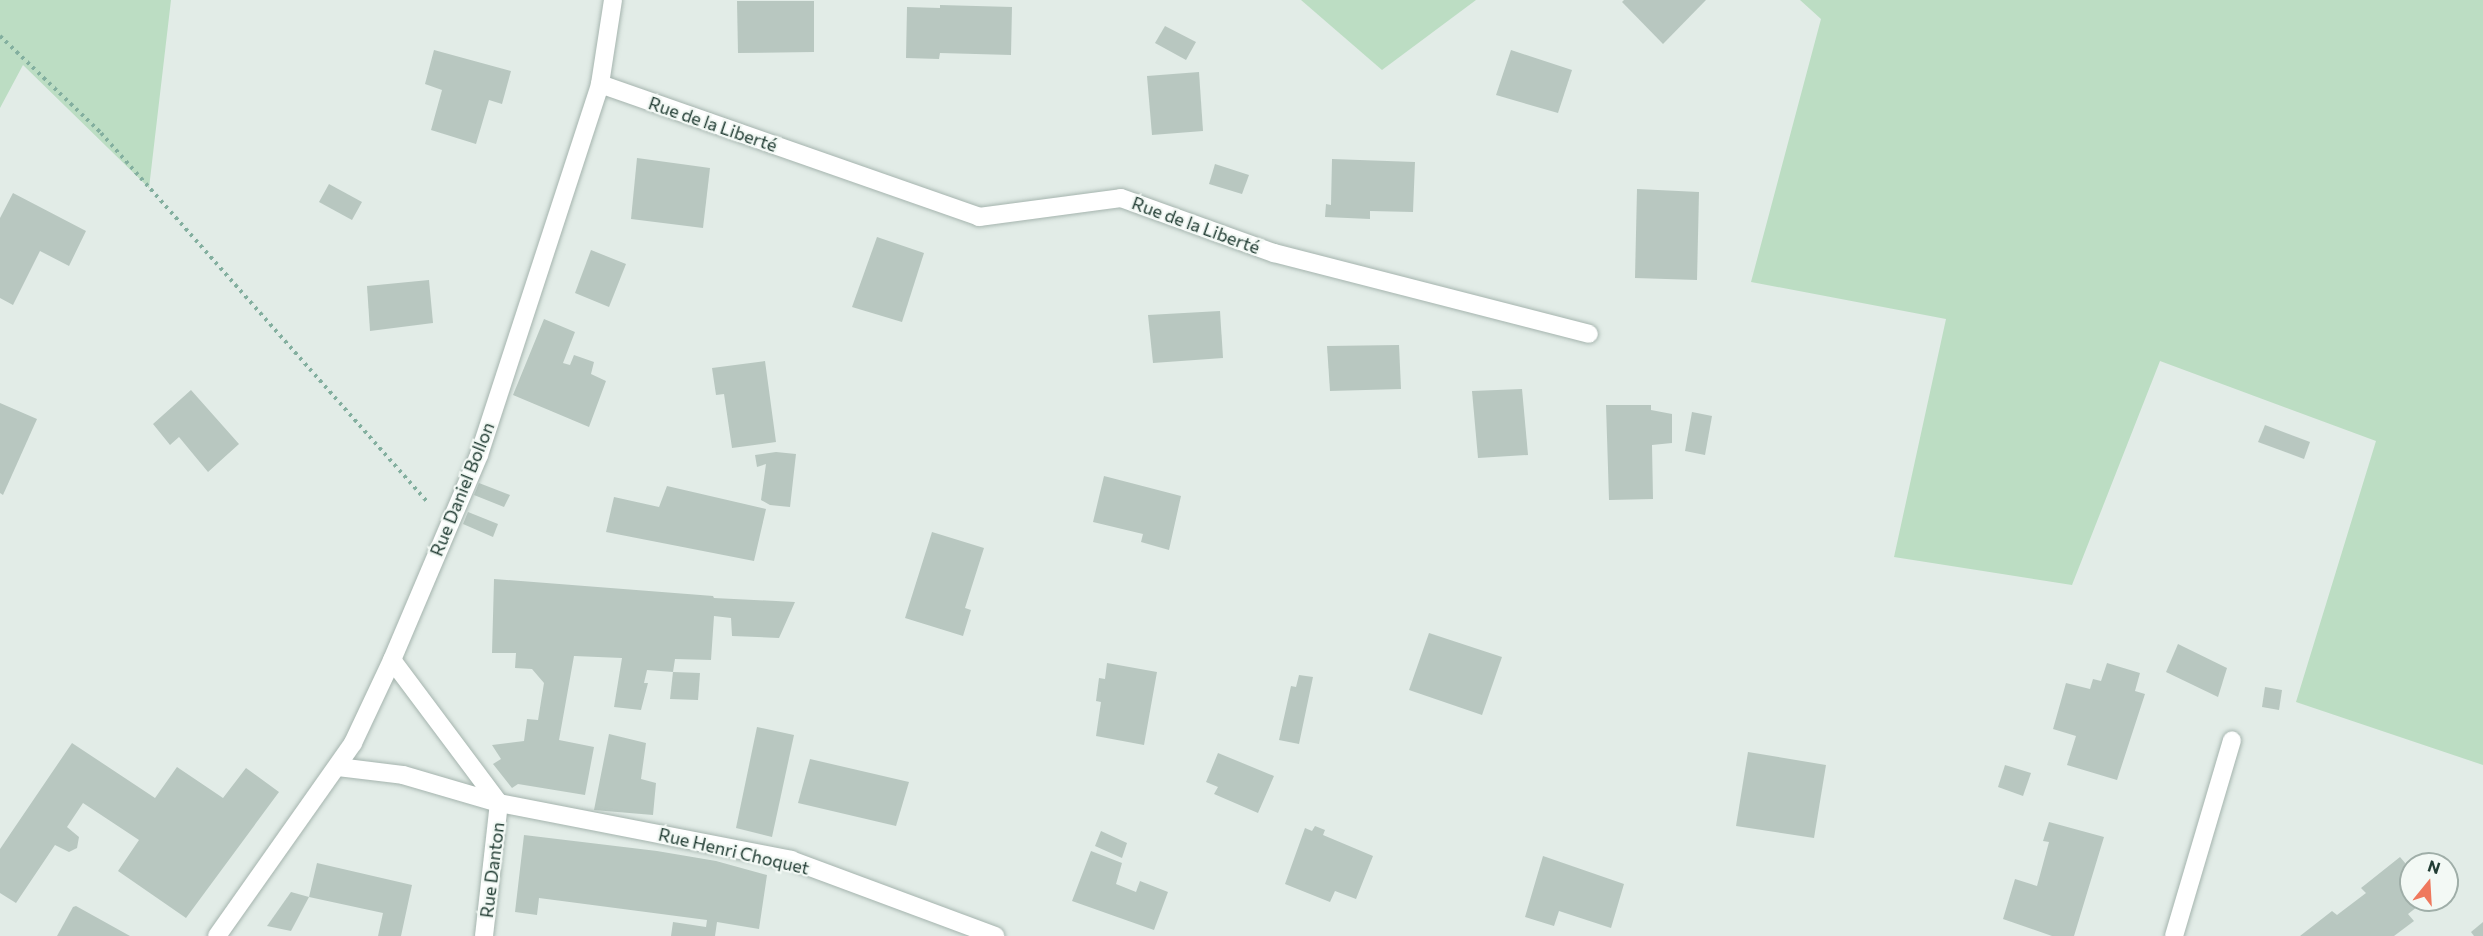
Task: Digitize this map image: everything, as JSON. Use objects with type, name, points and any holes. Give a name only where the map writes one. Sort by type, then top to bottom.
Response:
[{"type":"street","name":"Rue Daniel Bollon","points":[[217,936],[353,743],[392,660],[479,455],[600,84],[613,0]]},
{"type":"street","name":"Rue de la Liberté","points":[[600,84],[979,217],[1121,198],[1274,253],[1589,334]]},
{"type":"street","points":[[392,660],[499,803]]},
{"type":"street","points":[[2174,936],[2232,740]]},
{"type":"street","name":"Rue Henri Choquet","points":[[338,767],[403,775],[499,803],[791,860],[995,936]]},
{"type":"street","name":"Rue Danton","points":[[484,936],[499,803]]},
{"type":"path","points":[[0,36],[101,133],[448,525]]},
{"type":"green space","points":[[0,0],[171,0],[149,188],[23,65],[0,108]]},
{"type":"green space","points":[[1301,0],[1476,0],[1382,70]]},
{"type":"green space","points":[[1800,0],[2483,0],[2483,765],[2296,702],[2376,441],[2160,361],[2072,585],[1894,557],[1946,319],[1751,282],[1821,19]]},
{"type":"building","points":[[1624,0],[1706,0],[1663,44],[1622,2]]},
{"type":"building","points":[[737,1],[814,1],[814,52],[738,53]]},
{"type":"building","points":[[940,5],[1012,7],[1011,55],[940,53],[939,59],[906,58],[907,7],[940,8]]},
{"type":"building","points":[[1165,26],[1196,42],[1186,60],[1155,43]]},
{"type":"building","points":[[434,50],[511,71],[502,104],[489,100],[476,144],[431,130],[442,90],[425,84]]},
{"type":"building","points":[[1511,50],[1572,70],[1558,113],[1496,95]]},
{"type":"building","points":[[1199,72],[1203,131],[1152,135],[1147,76]]},
{"type":"building","points":[[637,158],[710,168],[703,228],[631,219]]},
{"type":"building","points":[[1332,159],[1415,162],[1413,212],[1370,211],[1370,219],[1325,217],[1326,204],[1331,205]]},
{"type":"building","points":[[1215,164],[1249,175],[1242,194],[1209,184]]},
{"type":"building","points":[[329,184],[362,202],[352,220],[319,202]]},
{"type":"building","points":[[1637,189],[1699,192],[1697,280],[1635,278]]},
{"type":"building","points":[[13,193],[86,231],[69,266],[40,251],[13,305],[0,298],[0,218]]},
{"type":"building","points":[[877,237],[924,253],[902,322],[852,307]]},
{"type":"building","points":[[591,250],[626,264],[609,307],[575,293]]},
{"type":"building","points":[[429,280],[433,323],[370,331],[367,286]]},
{"type":"building","points":[[1220,311],[1223,358],[1153,363],[1148,315]]},
{"type":"building","points":[[544,319],[575,332],[563,363],[570,365],[574,355],[594,362],[591,374],[606,381],[589,427],[513,395]]},
{"type":"building","points":[[1399,345],[1401,389],[1330,391],[1327,346]]},
{"type":"building","points":[[765,361],[776,442],[732,448],[724,394],[716,395],[712,368]]},
{"type":"building","points":[[1522,389],[1528,455],[1478,458],[1472,391]]},
{"type":"building","points":[[191,390],[239,444],[208,472],[179,437],[170,445],[153,424]]},
{"type":"building","points":[[0,403],[37,419],[3,495],[0,493]]},
{"type":"building","points":[[1606,405],[1651,405],[1651,410],[1672,414],[1672,443],[1652,445],[1653,499],[1609,500]]},
{"type":"building","points":[[1692,412],[1712,416],[1705,455],[1685,451]]},
{"type":"building","points":[[2265,425],[2310,442],[2304,459],[2258,442]]},
{"type":"building","points":[[776,452],[796,454],[790,507],[770,505],[761,500],[766,464],[757,467],[755,455]]},
{"type":"building","points":[[1104,476],[1181,496],[1169,550],[1141,542],[1143,534],[1093,522]]},
{"type":"building","points":[[479,483],[510,495],[504,507],[474,495]]},
{"type":"building","points":[[667,486],[766,509],[754,561],[606,532],[614,497],[659,507]]},
{"type":"building","points":[[468,512],[498,524],[493,537],[463,524]]},
{"type":"building","points":[[932,532],[984,548],[965,608],[971,610],[963,636],[905,618]]},
{"type":"building","points":[[494,579],[713,596],[714,598],[795,602],[779,638],[732,636],[731,618],[714,616],[711,660],[675,659],[673,672],[647,670],[644,683],[648,683],[641,710],[614,707],[622,658],[574,656],[559,740],[594,747],[585,795],[518,784],[512,788],[493,764],[501,759],[492,745],[524,741],[527,719],[538,720],[544,683],[532,669],[515,668],[516,653],[492,653]]},
{"type":"building","points":[[1429,633],[1502,657],[1482,715],[1409,690]]},
{"type":"building","points":[[2178,644],[2227,668],[2218,697],[2166,672]]},
{"type":"building","points":[[1107,663],[1157,672],[1144,745],[1096,736],[1101,702],[1096,701],[1099,678],[1105,679]]},
{"type":"building","points":[[2107,663],[2140,673],[2135,691],[2145,694],[2117,780],[2067,765],[2076,736],[2053,729],[2066,683],[2090,689],[2093,679],[2101,681]]},
{"type":"building","points":[[673,672],[700,673],[698,700],[670,699]]},
{"type":"building","points":[[1299,675],[1313,677],[1299,744],[1279,740],[1291,686],[1296,687]]},
{"type":"building","points":[[2265,687],[2282,690],[2279,710],[2262,707]]},
{"type":"building","points":[[757,727],[794,735],[772,837],[736,828]]},
{"type":"building","points":[[609,734],[646,743],[641,779],[656,783],[653,815],[594,810]]},
{"type":"building","points":[[72,743],[155,798],[177,767],[223,798],[246,768],[279,792],[186,918],[118,871],[139,840],[83,803],[67,827],[79,837],[77,848],[69,852],[55,845],[16,903],[0,893],[0,849]]},
{"type":"building","points":[[1748,752],[1826,765],[1814,838],[1736,826]]},
{"type":"building","points":[[1218,753],[1274,776],[1258,813],[1214,794],[1218,787],[1206,782]]},
{"type":"building","points":[[810,759],[909,782],[896,826],[798,803]]},
{"type":"building","points":[[2005,765],[2031,773],[2023,796],[1998,787]]},
{"type":"building","points":[[2049,822],[2104,837],[2074,936],[2052,936],[2003,919],[2015,879],[2037,886],[2049,842],[2043,841]]},
{"type":"building","points":[[1315,826],[1325,830],[1323,835],[1373,856],[1356,899],[1335,891],[1330,902],[1285,884],[1305,828],[1312,831]]},
{"type":"building","points":[[1101,831],[1127,843],[1122,858],[1095,846]]},
{"type":"building","points":[[524,835],[657,851],[716,861],[767,875],[759,929],[717,922],[715,936],[671,936],[673,922],[706,927],[707,920],[539,898],[537,915],[515,912]]},
{"type":"building","points":[[1091,851],[1122,863],[1116,884],[1136,892],[1140,881],[1168,892],[1154,930],[1072,901]]},
{"type":"building","points":[[1543,856],[1624,884],[1611,928],[1559,911],[1554,926],[1525,917]]},
{"type":"building","points":[[2399,858],[2399,912],[2411,912],[2408,914],[2414,921],[2394,936],[2300,936],[2332,911],[2337,915],[2366,893],[2361,888]]},
{"type":"building","points":[[317,863],[412,885],[401,936],[378,936],[383,913],[309,897]]},
{"type":"building","points":[[291,892],[309,897],[291,931],[267,926]]},
{"type":"building","points":[[76,906],[130,936],[57,936],[73,907]]},
{"type":"building","points":[[2483,922],[2483,936],[2474,936],[2471,932]]}]
